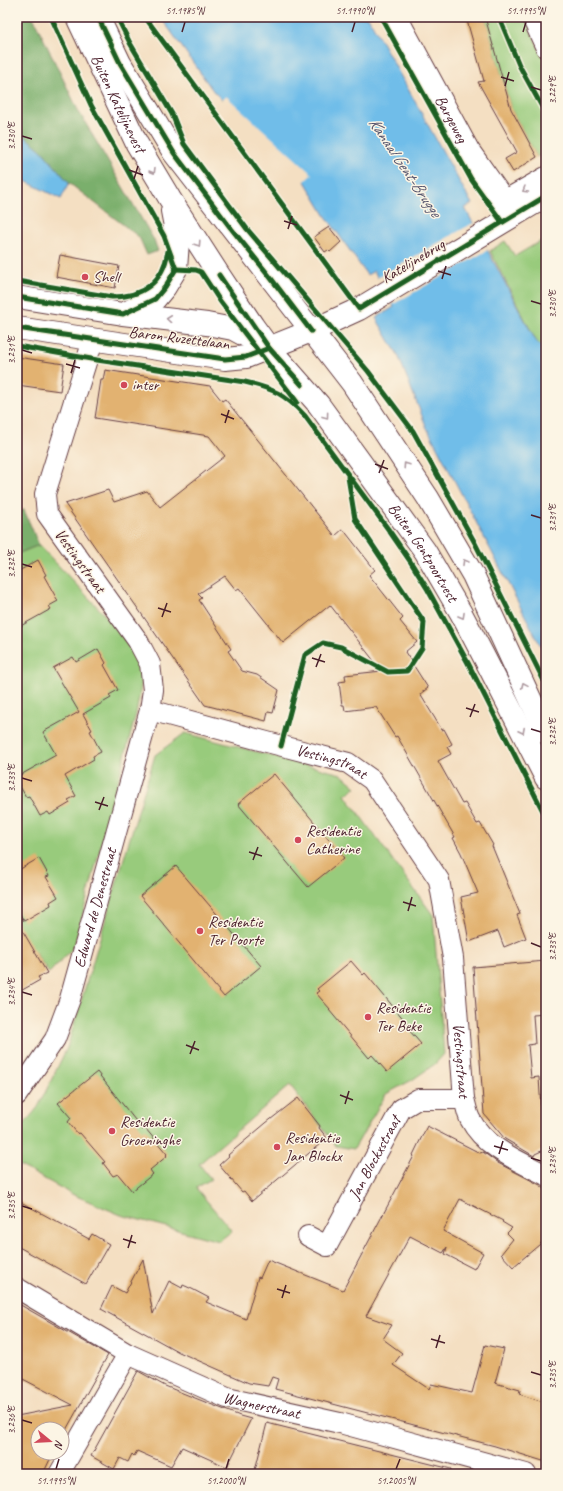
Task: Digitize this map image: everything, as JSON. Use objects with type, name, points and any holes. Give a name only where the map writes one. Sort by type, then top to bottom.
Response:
[{"type":"main road","name":"Buiten Katelijnevest","points":[[77,17],[137,144],[218,276],[269,348]]},
{"type":"main road","name":"Buiten Katelijnevest","points":[[98,17],[120,62],[174,153],[268,273],[311,331]]},
{"type":"main road","name":"Bargeweg","points":[[396,17],[468,150],[486,179],[509,209]]},
{"type":"main road","points":[[509,209],[546,178]]},
{"type":"main road","points":[[509,209],[546,196]]},
{"type":"main road","points":[[124,314],[155,299],[165,287],[176,269],[178,242],[170,199]]},
{"type":"main road","name":"Katelijnebrug","points":[[359,309],[480,236],[509,209]]},
{"type":"main road","name":"Baron Ruzettelaan","points":[[17,297],[233,329],[269,348]]},
{"type":"main road","name":"Baron Ruzettelaan","points":[[17,328],[226,359],[246,357],[311,331],[359,309]]},
{"type":"main road","name":"Buiten Gentpoortvest","points":[[311,331],[352,383],[428,498],[469,568],[546,733]]},
{"type":"main road","name":"Buiten Gentpoortvest","points":[[269,348],[319,405],[425,551],[472,634],[546,778]]},
{"type":"street","points":[[532,17],[546,48]]},
{"type":"street","name":"Vestingstraat","points":[[93,340],[45,494],[45,504],[47,514],[138,641],[150,664],[153,690],[150,710],[348,763],[372,780],[439,880],[453,958],[464,1099],[470,1119],[482,1136],[499,1150],[546,1175]]},
{"type":"street","name":"Edward de Denestraat","points":[[19,1088],[55,1039],[70,999],[150,710]]},
{"type":"street","name":"Jan Blockxstraat","points":[[308,1236],[327,1246],[401,1109],[418,1099],[464,1099]]},
{"type":"street","name":"Wagnerstraat","points":[[17,1288],[128,1354],[227,1398],[340,1423],[526,1474]]},
{"type":"street","points":[[59,1474],[128,1354]]},
{"type":"green space","points":[[17,17],[33,17],[79,112],[154,240],[158,251],[147,255],[139,237],[69,183],[41,150],[17,130]]},
{"type":"green space","points":[[485,17],[527,17],[529,26],[546,62],[546,152],[537,157],[511,109]]},
{"type":"green space","points":[[546,238],[546,351],[536,341],[490,251],[505,241],[515,256]]},
{"type":"green space","points":[[24,510],[39,545],[17,554],[17,511]]},
{"type":"green space","points":[[39,545],[118,629],[144,670],[136,714],[74,947],[49,973],[22,933],[17,936],[17,554]]},
{"type":"green space","points":[[185,733],[341,774],[356,787],[345,795],[433,915],[444,1054],[435,1064],[412,1080],[386,1094],[354,1149],[336,1146],[290,1085],[199,1164],[211,1179],[196,1188],[232,1231],[219,1241],[121,1215],[74,1195],[17,1164],[17,1133],[38,1107],[67,1048],[155,755]]},
{"type":"water","name":"Kanaal Gent-Brugge","points":[[159,17],[368,17],[472,204],[465,208],[536,341],[546,351],[546,656],[426,426],[398,355],[376,318],[394,307],[374,271],[367,275],[325,215],[303,178],[214,92]]},
{"type":"water","points":[[17,130],[41,150],[69,183],[61,199],[17,177]]},
{"type":"pier","points":[[226,96],[312,174],[304,182],[220,101]]},
{"type":"pier","points":[[473,223],[488,250],[392,305],[377,278]]},
{"type":"building","points":[[466,17],[485,17],[511,109],[537,157],[513,172],[505,159],[517,152],[478,82],[484,81]]},
{"type":"building","points":[[329,227],[341,242],[330,252],[328,250],[325,252],[314,237]]},
{"type":"building","points":[[60,255],[119,266],[115,288],[56,277]]},
{"type":"building","points":[[17,357],[64,364],[60,391],[17,385]]},
{"type":"building","points":[[105,370],[210,386],[222,401],[225,399],[335,536],[343,529],[375,570],[369,575],[403,618],[400,621],[417,642],[405,652],[428,688],[420,694],[442,730],[444,729],[452,744],[447,747],[451,754],[438,761],[462,804],[465,803],[477,824],[480,823],[493,845],[492,846],[520,914],[517,915],[526,938],[504,947],[498,931],[469,942],[461,897],[478,893],[453,838],[455,837],[397,736],[395,737],[376,707],[345,711],[344,705],[342,705],[339,682],[346,681],[345,675],[382,671],[330,605],[283,643],[239,588],[236,590],[225,576],[198,594],[202,598],[199,600],[231,649],[228,651],[242,671],[257,675],[279,690],[273,713],[268,712],[266,721],[205,705],[65,504],[108,490],[114,502],[147,491],[160,507],[225,456],[209,436],[95,418],[101,380],[103,380]]},
{"type":"building","points":[[38,560],[46,575],[44,576],[58,601],[49,606],[51,609],[17,628],[17,572]]},
{"type":"building","points":[[98,649],[106,663],[104,665],[118,690],[109,695],[111,698],[83,714],[92,730],[90,731],[101,752],[93,756],[94,759],[65,776],[76,796],[68,800],[70,803],[50,815],[48,812],[40,816],[29,796],[26,797],[17,781],[17,777],[56,755],[43,732],[79,712],[53,668],[73,657],[76,662]]},
{"type":"building","name":"Residentie Catherine","points":[[274,774],[344,858],[308,887],[238,804]]},
{"type":"building","points":[[39,858],[49,876],[46,877],[58,897],[50,902],[51,905],[24,921],[17,909],[17,871]]},
{"type":"building","name":"Residentie Ter Poorte","points":[[176,866],[261,966],[224,997],[140,896]]},
{"type":"building","points":[[17,921],[47,973],[38,977],[40,980],[17,993]]},
{"type":"building","name":"Residentie Ter Beke","points":[[351,961],[363,975],[365,973],[411,1028],[409,1030],[421,1044],[387,1072],[372,1055],[369,1058],[316,993],[319,991],[317,989]]},
{"type":"building","points":[[546,961],[546,1014],[533,1015],[535,1044],[528,1045],[531,1078],[539,1077],[542,1126],[546,1124],[546,1149],[535,1154],[534,1156],[505,1139],[484,1114],[473,967]]},
{"type":"building","name":"Residentie Groeninghe","points":[[97,1072],[143,1130],[145,1128],[167,1154],[167,1156],[150,1170],[153,1174],[132,1191],[118,1174],[113,1176],[103,1163],[105,1162],[80,1133],[78,1134],[68,1122],[71,1118],[58,1103]]},
{"type":"building","name":"Residentie Jan Blockx","points":[[298,1098],[320,1126],[319,1128],[327,1138],[252,1201],[244,1191],[242,1192],[219,1165],[229,1156],[228,1155]]},
{"type":"building","points":[[427,1126],[480,1153],[483,1152],[498,1163],[540,1185],[546,1190],[546,1239],[513,1267],[501,1254],[513,1239],[507,1233],[512,1228],[502,1222],[503,1221],[460,1199],[443,1231],[483,1253],[474,1269],[445,1254],[447,1247],[443,1253],[410,1236],[366,1316],[392,1325],[383,1339],[402,1353],[393,1365],[429,1389],[431,1384],[472,1393],[485,1345],[504,1349],[495,1383],[520,1390],[519,1394],[546,1403],[546,1462],[495,1446],[275,1389],[278,1379],[272,1377],[268,1386],[249,1383],[179,1352],[101,1309],[112,1286],[125,1293],[143,1259],[153,1314],[169,1281],[182,1288],[183,1285],[192,1289],[209,1298],[206,1302],[246,1319],[258,1277],[260,1278],[268,1260],[343,1290],[414,1156],[413,1155]]},
{"type":"building","points":[[17,1200],[89,1239],[92,1234],[109,1244],[86,1284],[17,1246]]},
{"type":"building","points":[[17,1303],[108,1355],[70,1423],[70,1421],[30,1421],[30,1461],[49,1461],[43,1474],[17,1474],[17,1416],[73,1405],[17,1376]]},
{"type":"building","points":[[138,1371],[165,1386],[251,1419],[227,1467],[182,1447],[171,1466],[137,1451],[134,1456],[132,1454],[128,1462],[120,1458],[114,1469],[91,1456]]},
{"type":"building","points":[[267,1423],[451,1469],[450,1474],[254,1474]]},
{"type":"cycle path","points":[[17,297],[123,314],[155,299],[165,287],[176,269],[164,236],[91,105],[51,17]]},
{"type":"cycle path","points":[[98,17],[120,63],[174,153],[311,331]]},
{"type":"cycle path","points":[[117,17],[130,43],[172,114],[184,144],[247,229],[368,371],[413,431],[475,543],[546,685]]},
{"type":"cycle path","points":[[145,17],[359,309],[546,196]]},
{"type":"cycle path","points":[[381,17],[471,179],[502,222]]},
{"type":"cycle path","points":[[499,17],[519,65],[546,114]]},
{"type":"cycle path","points":[[17,281],[112,297],[123,296],[142,291],[150,286],[162,271],[168,251]]},
{"type":"cycle path","points":[[176,269],[196,270],[201,272],[220,301],[297,402]]},
{"type":"cycle path","points":[[219,275],[269,348],[302,385]]},
{"type":"cycle path","points":[[17,328],[225,359],[246,357],[269,348]]},
{"type":"cycle path","points":[[17,346],[97,360],[245,382],[264,387],[278,393],[291,402],[305,416],[388,529],[428,590],[468,663],[546,817]]},
{"type":"cycle path","points":[[281,746],[305,655],[323,643],[341,647],[388,672],[407,671],[422,648],[424,622],[355,519],[348,477]]},
{"type":"place","name":"Shell","points":[[85,277]]},
{"type":"place","name":"inter","points":[[124,385]]},
{"type":"place","name":"Residentie Catherine","points":[[298,840]]},
{"type":"place","name":"Residentie Ter Poorte","points":[[200,931]]},
{"type":"place","name":"Residentie Ter Beke","points":[[368,1017]]},
{"type":"place","name":"Residentie Groeninghe","points":[[112,1131]]},
{"type":"place","name":"Residentie Jan Blockx","points":[[277,1147]]}]
